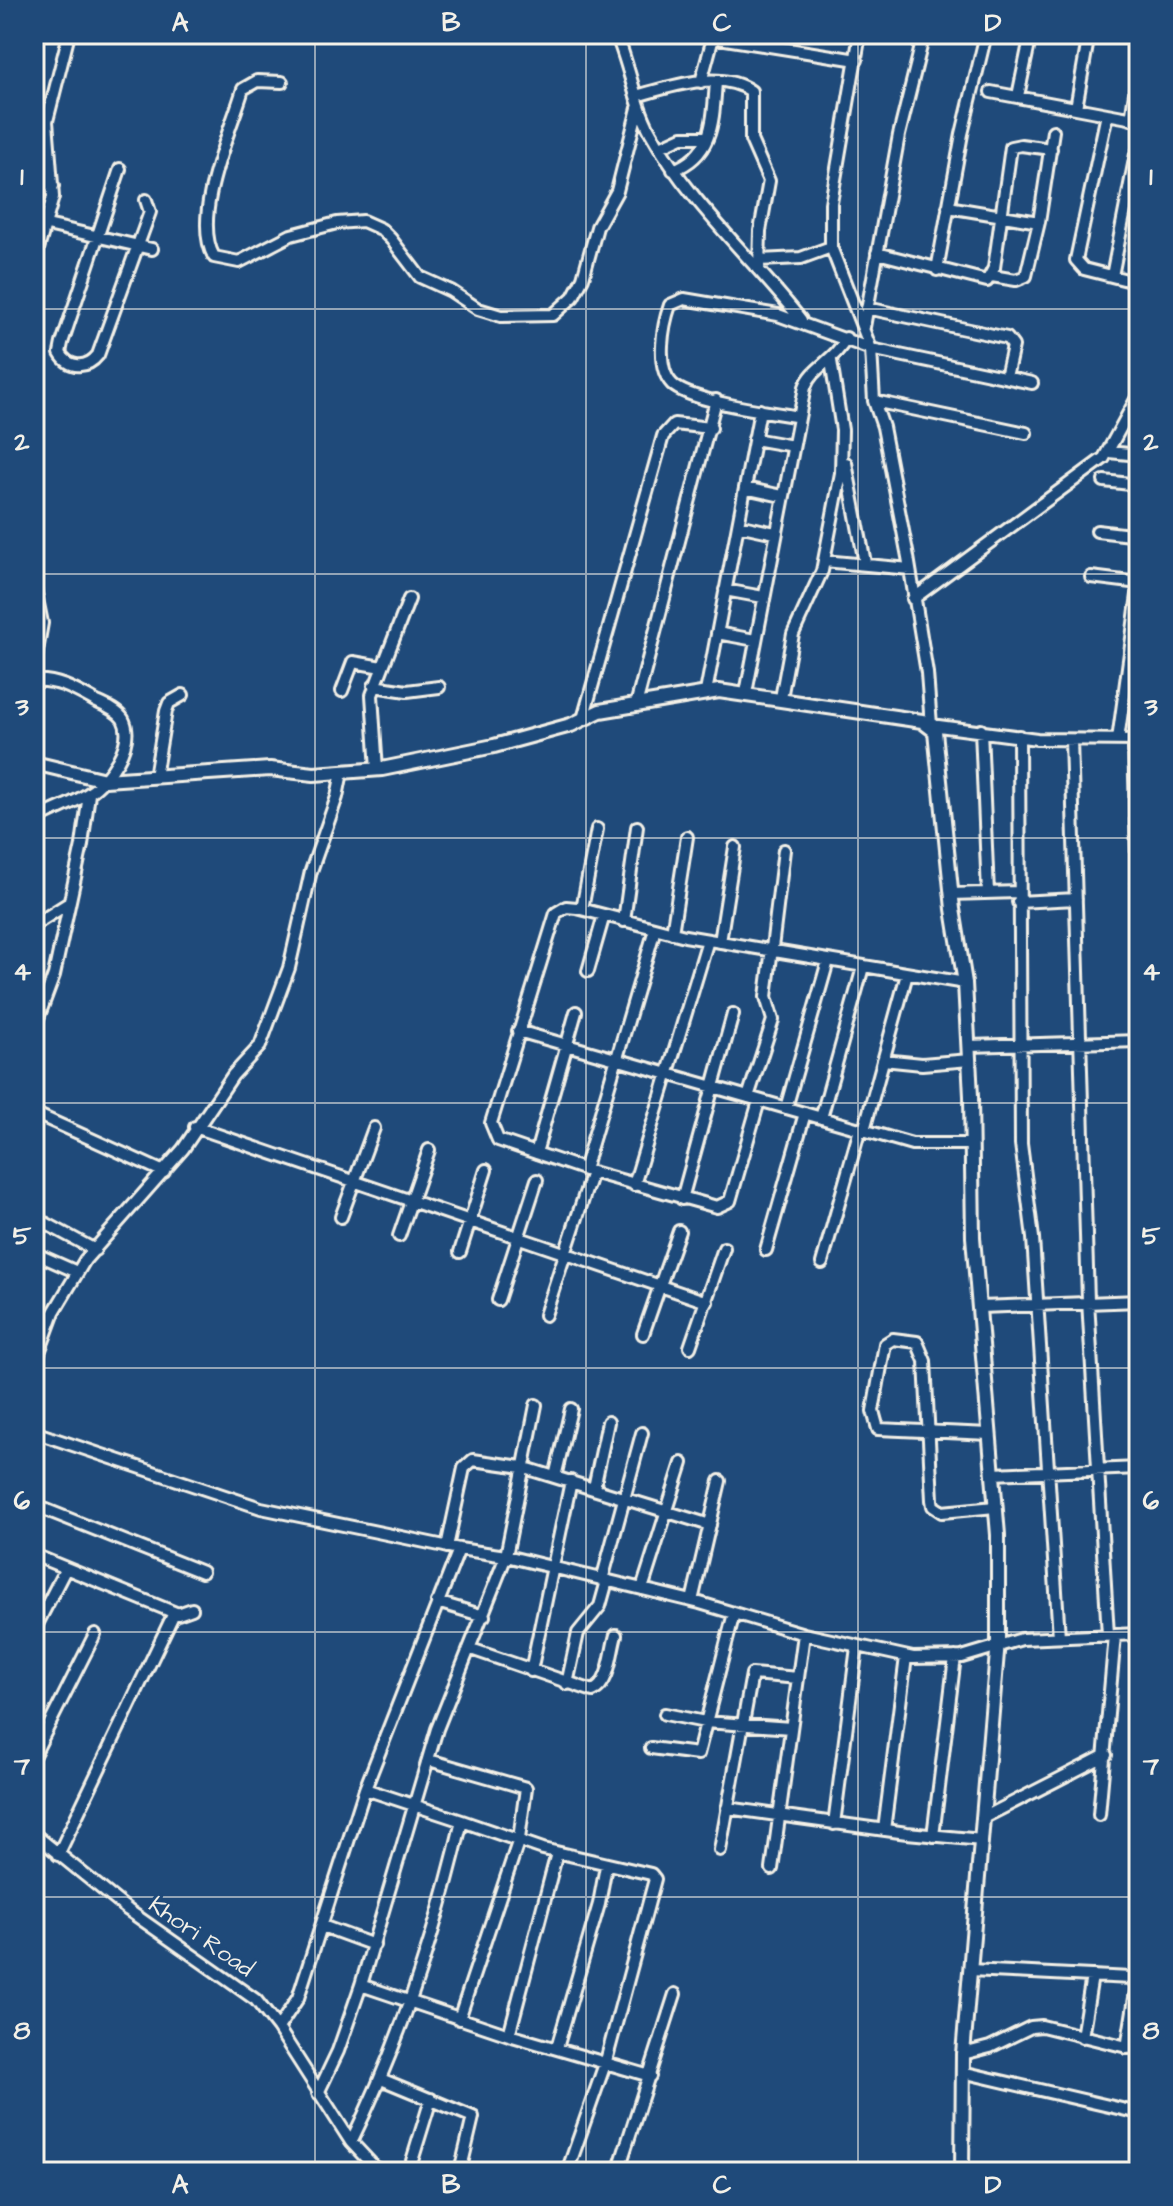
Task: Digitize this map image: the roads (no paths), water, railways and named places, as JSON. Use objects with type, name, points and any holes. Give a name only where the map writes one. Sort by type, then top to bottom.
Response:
[{"type":"street","points":[[34,263],[47,225],[53,186],[47,138],[50,107],[69,34]]},
{"type":"street","points":[[616,34],[638,108],[673,170],[701,207],[759,264],[802,322]]},
{"type":"street","points":[[694,34],[857,60]]},
{"type":"street","points":[[860,34],[831,203],[831,247],[871,349],[874,401],[892,467],[940,766],[951,894],[965,983],[973,1237],[995,1507],[998,1649],[963,2054],[962,2172]]},
{"type":"street","points":[[864,329],[899,135],[924,34]]},
{"type":"street","points":[[937,270],[986,34]]},
{"type":"street","points":[[1018,96],[1031,34]]},
{"type":"street","points":[[1076,108],[1089,34]]},
{"type":"street","points":[[701,82],[714,36]]},
{"type":"street","points":[[991,92],[1135,120],[1139,67]]},
{"type":"street","points":[[282,82],[257,81],[243,89],[207,204],[206,231],[214,257],[239,262],[291,235],[337,223],[363,221],[381,229],[420,277],[451,291],[478,309],[501,316],[553,315],[573,297],[583,278],[597,227],[617,191],[638,108]]},
{"type":"street","points":[[636,96],[701,82],[743,85],[751,91],[751,140],[769,181],[759,264]]},
{"type":"street","points":[[673,170],[690,164],[700,154],[707,137],[716,82]]},
{"type":"street","points":[[1107,114],[1076,260],[1084,269],[1135,282]]},
{"type":"street","points":[[877,253],[981,281],[992,276],[1016,280],[1026,276],[1039,222],[1053,131]]},
{"type":"street","points":[[34,134],[47,138]]},
{"type":"street","points":[[660,147],[682,137],[707,137]]},
{"type":"street","points":[[992,276],[1011,147],[1021,145],[1051,149]]},
{"type":"street","points":[[1112,276],[1136,154]]},
{"type":"street","points":[[120,169],[60,353],[67,362],[79,366],[88,364],[98,355],[150,212],[146,200]]},
{"type":"street","points":[[34,181],[53,186]]},
{"type":"street","points":[[948,207],[1039,222]]},
{"type":"street","points":[[47,225],[152,249]]},
{"type":"street","points":[[759,264],[801,258],[831,247]]},
{"type":"street","points":[[799,417],[686,392],[668,379],[663,344],[670,305],[684,299],[802,322],[871,349],[1032,383]]},
{"type":"street","points":[[867,308],[1007,338],[1013,346],[1006,377]]},
{"type":"street","points":[[746,693],[782,496],[807,381],[831,361],[846,338]]},
{"type":"street","points":[[831,361],[843,449],[865,563]]},
{"type":"street","points":[[913,599],[1063,490],[1109,452],[1125,415],[1139,394]]},
{"type":"street","points":[[636,705],[716,400]]},
{"type":"street","points":[[874,401],[1026,433]]},
{"type":"street","points":[[706,692],[760,410]]},
{"type":"street","points":[[583,719],[663,436],[674,424],[711,428]]},
{"type":"street","points":[[754,439],[793,446]]},
{"type":"street","points":[[781,698],[793,634],[824,561],[843,449]]},
{"type":"street","points":[[1109,452],[1139,455]]},
{"type":"street","points":[[1104,481],[1139,485]]},
{"type":"street","points":[[745,488],[782,496]]},
{"type":"street","points":[[738,525],[775,533]]},
{"type":"street","points":[[1097,531],[1139,536]]},
{"type":"street","points":[[824,561],[910,569]]},
{"type":"street","points":[[1091,577],[1139,585],[1118,740]]},
{"type":"street","points":[[34,584],[42,623],[34,668]]},
{"type":"street","points":[[725,590],[763,597]]},
{"type":"street","points":[[377,770],[370,714],[374,686],[409,599]]},
{"type":"street","points":[[717,633],[755,640]]},
{"type":"street","points":[[342,691],[353,662],[382,667]]},
{"type":"street","points":[[34,681],[59,683],[123,718],[122,750],[105,780],[89,794],[34,821]]},
{"type":"street","points":[[374,686],[407,691],[439,687]]},
{"type":"street","points":[[34,763],[105,780],[270,769],[314,774],[377,770],[494,746],[600,711],[706,692],[746,693],[931,725],[1019,736],[1136,740],[1139,928]]},
{"type":"street","points":[[155,777],[166,711],[169,703],[183,695]]},
{"type":"street","points":[[981,730],[988,893]]},
{"type":"street","points":[[1019,736],[1021,1144],[1037,1304],[1059,1637]]},
{"type":"street","points":[[1071,740],[1088,1301],[1096,1470],[1112,1635],[1106,1755],[1099,1815]]},
{"type":"street","points":[[35,1360],[54,1312],[77,1272],[164,1172],[195,1127],[260,1046],[289,968],[311,871],[337,797],[342,772]]},
{"type":"street","points":[[34,1029],[54,975],[89,794]]},
{"type":"street","points":[[624,921],[637,827]]},
{"type":"street","points":[[582,909],[597,829]]},
{"type":"street","points":[[672,933],[687,837]]},
{"type":"street","points":[[634,1185],[714,941],[735,847]]},
{"type":"street","points":[[784,850],[773,951],[766,997],[773,1020],[730,1201],[710,1207],[588,1171],[498,1140],[491,1123],[556,913],[566,907],[714,941],[773,951],[863,967],[965,983]]},
{"type":"street","points":[[951,894],[988,893],[1076,899]]},
{"type":"street","points":[[34,925],[69,903]]},
{"type":"street","points":[[588,971],[604,915]]},
{"type":"street","points":[[545,1315],[567,1254],[615,1058],[655,929]]},
{"type":"street","points":[[786,1108],[828,961]]},
{"type":"street","points":[[821,1118],[863,967]]},
{"type":"street","points":[[822,1263],[907,974]]},
{"type":"street","points":[[536,1153],[576,1012]]},
{"type":"street","points":[[682,1199],[733,1014]]},
{"type":"street","points":[[518,1031],[912,1144],[972,1144]]},
{"type":"street","points":[[883,1060],[922,1064],[1019,1045],[1139,1041]]},
{"type":"street","points":[[34,1113],[164,1172]]},
{"type":"street","points":[[766,1250],[805,1113]]},
{"type":"street","points":[[195,1127],[707,1302]]},
{"type":"street","points":[[341,1217],[374,1128]]},
{"type":"street","points":[[399,1236],[429,1150]]},
{"type":"street","points":[[460,1252],[486,1170]]},
{"type":"street","points":[[498,1300],[537,1180]]},
{"type":"street","points":[[34,1217],[95,1250]]},
{"type":"street","points":[[643,1334],[679,1231]]},
{"type":"street","points":[[690,1347],[724,1248]]},
{"type":"street","points":[[34,1255],[77,1272]]},
{"type":"street","points":[[1139,1270],[1139,1338]]},
{"type":"street","points":[[980,1307],[1138,1301]]},
{"type":"street","points":[[990,1434],[928,1434],[886,1431],[875,1426],[876,1386],[889,1341],[902,1339],[922,1346],[928,1434],[932,1500],[937,1510],[995,1507]]},
{"type":"street","points":[[318,2093],[338,2051],[361,1985],[437,1729],[506,1556],[536,1405]]},
{"type":"street","points":[[555,1477],[571,1409]]},
{"type":"street","points":[[594,1488],[608,1422]]},
{"type":"street","points":[[34,1432],[261,1508],[506,1556],[692,1601],[804,1634],[906,1657],[955,1657],[998,1649],[1022,1639],[1139,1634]]},
{"type":"street","points":[[567,1684],[578,1633],[600,1606],[642,1433]]},
{"type":"street","points":[[278,2028],[298,1998],[365,1789],[437,1602],[453,1548],[467,1463],[485,1461],[522,1467],[710,1525]]},
{"type":"street","points":[[642,1589],[682,1463]]},
{"type":"street","points":[[993,1474],[1139,1468]]},
{"type":"street","points":[[531,1671],[556,1568],[571,1481]]},
{"type":"street","points":[[692,1601],[720,1481]]},
{"type":"street","points":[[34,1505],[202,1572]]},
{"type":"street","points":[[34,1555],[174,1613],[192,1609]]},
{"type":"street","points":[[34,1630],[66,1568]]},
{"type":"street","points":[[437,1602],[484,1616]]},
{"type":"street","points":[[58,1855],[174,1613]]},
{"type":"street","points":[[651,1748],[698,1754],[734,1613]]},
{"type":"street","points":[[34,1755],[95,1634]]},
{"type":"street","points":[[772,1869],[804,1634]]},
{"type":"street","points":[[471,1649],[593,1691],[600,1688],[616,1635]]},
{"type":"street","points":[[834,1824],[857,1647]]},
{"type":"street","points":[[884,1830],[906,1657]]},
{"type":"street","points":[[933,1836],[955,1657]]},
{"type":"street","points":[[720,1850],[754,1672],[798,1678]]},
{"type":"street","points":[[665,1714],[705,1722],[791,1728]]},
{"type":"street","points":[[985,1817],[1106,1755]]},
{"type":"street","points":[[429,1760],[526,1788],[519,1839],[459,2019]]},
{"type":"street","points":[[365,1789],[557,1853],[651,1874],[655,1879],[606,2061],[567,2172]]},
{"type":"street","points":[[727,1808],[834,1824],[982,1840]]},
{"type":"street","points":[[351,2142],[381,2079],[411,1999],[462,1821]]},
{"type":"street","name":"Khori Road","points":[[34,1834],[128,1910],[245,1990],[278,2028],[351,2142],[379,2172]]},
{"type":"street","points":[[509,2035],[557,1853]]},
{"type":"street","points":[[557,2048],[599,1904],[606,1866]]},
{"type":"street","points":[[322,1926],[374,1945]]},
{"type":"street","points":[[970,1970],[1135,1980],[1127,2048]]},
{"type":"street","points":[[1082,2037],[1092,1976]]},
{"type":"street","points":[[361,1985],[411,1999],[509,2035],[650,2076]]},
{"type":"street","points":[[618,2172],[675,1994]]},
{"type":"street","points":[[963,2054],[990,2047],[1031,2027],[1055,2028],[1139,2050]]},
{"type":"street","points":[[962,2072],[1139,2113]]},
{"type":"street","points":[[381,2079],[473,2117],[460,2172]]},
{"type":"street","points":[[412,2161],[431,2099]]}]
